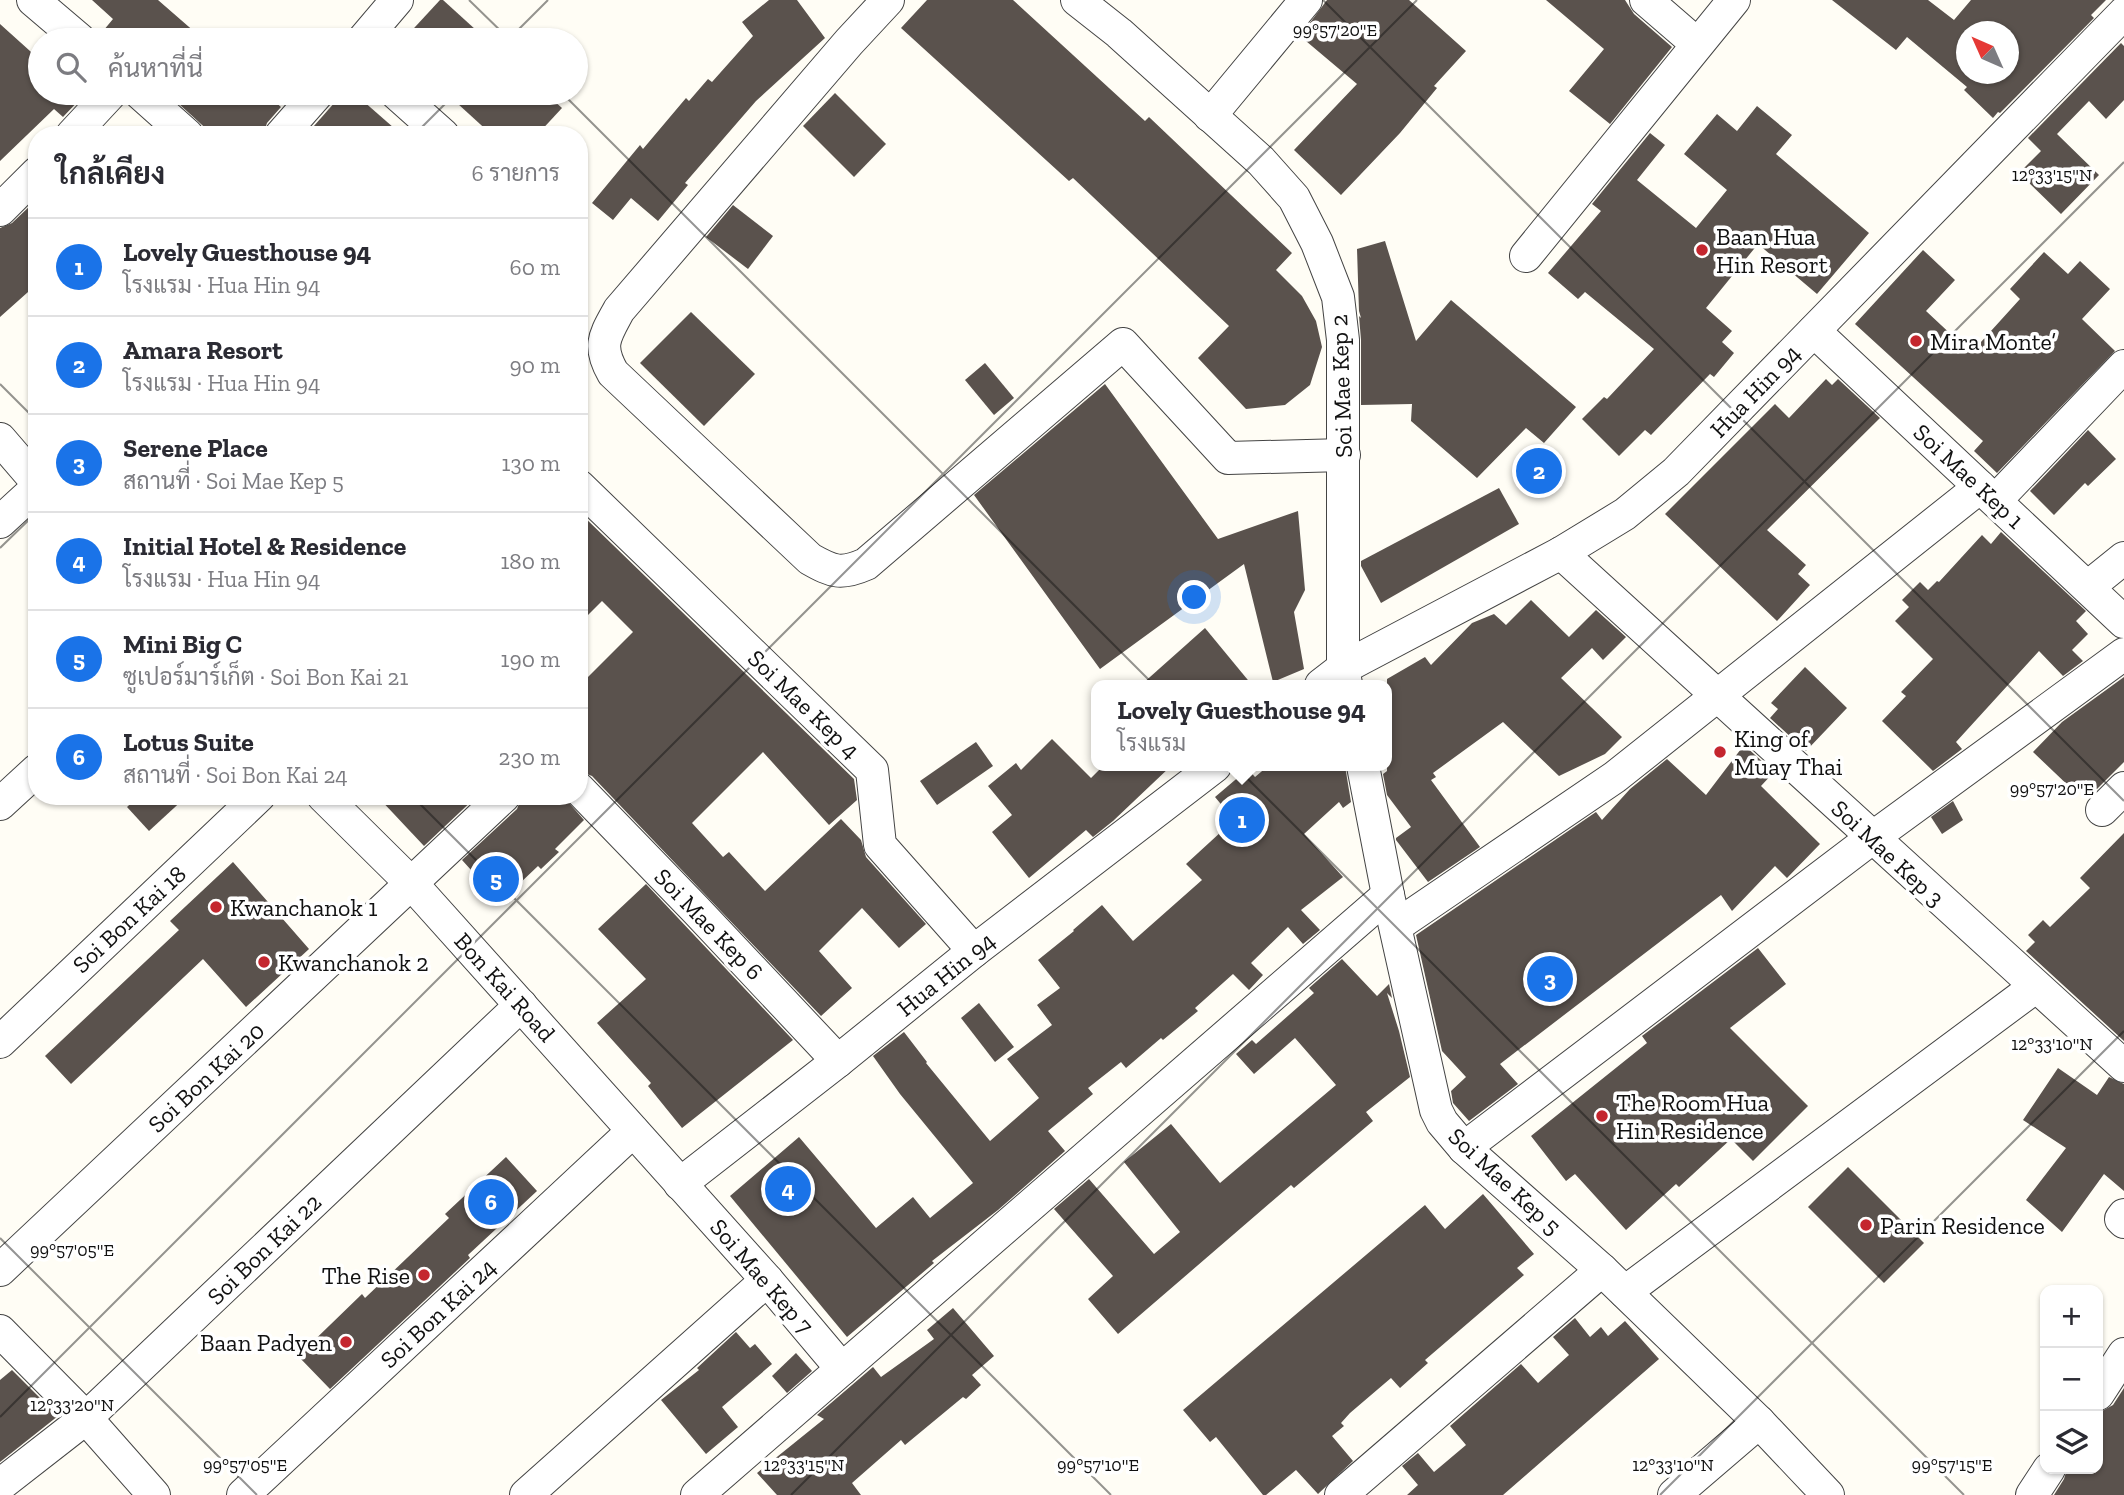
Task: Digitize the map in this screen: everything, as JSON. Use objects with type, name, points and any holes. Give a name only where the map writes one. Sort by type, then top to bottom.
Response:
[{"type":"street","points":[[33,0],[65,28]]},
{"type":"street","points":[[373,28],[397,0]]},
{"type":"street","points":[[888,0],[619,310],[606,333],[603,356],[613,373],[810,559],[828,569],[846,572],[866,564],[1123,344],[1228,458],[1344,455]]},
{"type":"street","name":"Soi Mae Kep 2","points":[[1077,0],[1119,33],[1261,161],[1294,198],[1317,243],[1338,297],[1343,340],[1344,455],[1337,680]]},
{"type":"street","points":[[1210,116],[1306,0]]},
{"type":"street","points":[[1646,0],[1697,44]]},
{"type":"street","points":[[1525,256],[1734,0]]},
{"type":"street","name":"Hua Hin 94","points":[[1337,680],[1625,514],[1676,472],[2124,13]]},
{"type":"street","points":[[80,126],[100,105]]},
{"type":"street","points":[[153,105],[177,126]]},
{"type":"street","points":[[289,126],[307,105]]},
{"type":"street","points":[[409,105],[433,126]]},
{"type":"street","points":[[0,209],[28,182]]},
{"type":"street","name":"Soi Mae Kep 1","points":[[1814,331],[2124,622]]},
{"type":"street","points":[[1396,926],[1615,777],[1717,695],[1988,494],[2124,366]]},
{"type":"street","points":[[0,439],[28,472]]},
{"type":"street","name":"Soi Mae Kep 4","points":[[588,495],[873,771],[880,845],[974,951]]},
{"type":"street","points":[[0,522],[28,496]]},
{"type":"street","name":"Soi Mae Kep 3","points":[[1561,553],[2124,1066]]},
{"type":"street","points":[[2088,587],[2124,558]]},
{"type":"street","points":[[1464,1148],[1872,838],[2124,654]]},
{"type":"street","name":"Hua Hin 94","points":[[680,1184],[974,951],[1208,771]]},
{"type":"street","name":"Soi Mae Kep 5","points":[[1364,771],[1388,895],[1436,1110],[1442,1122],[1464,1148],[1625,1292],[1759,1422],[1828,1495]]},
{"type":"street","points":[[0,804],[28,778]]},
{"type":"street","points":[[2102,810],[2124,788]]},
{"type":"street","name":"Soi Mae Kep 6","points":[[588,798],[838,1061]]},
{"type":"street","name":"Soi Bon Kai 18","points":[[0,1042],[250,805]]},
{"type":"street","name":"Bon Kai Road","points":[[332,805],[412,884],[680,1184]]},
{"type":"street","name":"Soi Bon Kai 20","points":[[0,1270],[495,805]]},
{"type":"street","points":[[697,1495],[1388,895]]},
{"type":"street","points":[[1625,1292],[2035,987]]},
{"type":"street","name":"Soi Bon Kai 22","points":[[0,1485],[86,1418],[521,1005]]},
{"type":"street","name":"Soi Bon Kai 24","points":[[243,1495],[633,1131]]},
{"type":"street","name":"Soi Mae Kep 7","points":[[680,1184],[767,1280],[842,1369]]},
{"type":"street","points":[[2124,1215],[2121,1219],[2124,1222]]},
{"type":"street","points":[[1341,1495],[1602,1270]]},
{"type":"street","points":[[526,1495],[767,1280]]},
{"type":"street","points":[[0,1331],[86,1418],[154,1495]]},
{"type":"street","points":[[2103,1386],[2124,1354]]},
{"type":"street","points":[[1674,1495],[1759,1422]]},
{"type":"street","points":[[2032,1495],[2046,1474]]},
{"type":"building","points":[[92,0],[158,0],[190,28],[106,28],[113,19]]},
{"type":"building","points":[[443,0],[474,28],[414,28]]},
{"type":"building","points":[[769,0],[797,0],[825,38],[756,101],[685,183],[688,185],[658,221],[631,198],[613,220],[592,203],[640,145],[643,149],[686,98],[689,101],[708,79],[712,82],[753,36],[742,22]]},
{"type":"building","points":[[927,0],[1013,0],[1145,121],[1149,117],[1292,253],[1276,270],[1302,296],[1316,321],[1322,347],[1310,385],[1285,405],[1246,409],[1198,358],[1229,326],[1073,178],[1069,181],[901,28]]},
{"type":"building","points":[[1327,0],[1409,0],[1466,51],[1434,86],[1437,88],[1400,133],[1341,195],[1294,150],[1357,84],[1300,36]]},
{"type":"building","points":[[1546,0],[1625,0],[1634,14],[1672,47],[1610,124],[1569,91],[1604,49]]},
{"type":"building","points":[[1832,0],[1928,0],[1954,20],[1971,0],[2106,0],[2091,15],[2094,18],[1993,118],[1964,90],[1967,87],[1963,84],[2019,84],[2019,21],[1956,21],[1956,78],[1907,37],[1896,50]]},
{"type":"building","points":[[0,24],[28,49],[28,105],[74,105],[63,117],[54,109],[36,126],[28,126],[28,134],[0,161]]},
{"type":"building","points":[[2121,43],[2124,46],[2124,100],[2106,119],[2089,101],[2057,134],[2099,175],[2061,214],[2019,173],[2041,151],[2028,138]]},
{"type":"building","points":[[835,93],[886,144],[854,177],[803,126]]},
{"type":"building","points":[[180,105],[281,107],[266,126],[203,126]]},
{"type":"building","points":[[332,105],[368,105],[392,126],[314,126]]},
{"type":"building","points":[[459,105],[559,105],[562,108],[545,126],[482,126]]},
{"type":"building","points":[[1757,106],[1792,135],[1776,154],[1869,233],[1817,294],[1758,244],[1706,308],[1732,331],[1722,342],[1734,353],[1714,377],[1710,374],[1651,435],[1645,430],[1619,456],[1582,419],[1604,397],[1607,399],[1654,349],[1585,292],[1578,299],[1548,273],[1601,211],[1592,204],[1650,133],[1665,145],[1637,180],[1696,228],[1727,190],[1684,154],[1717,114],[1737,131]]},
{"type":"building","points":[[733,205],[773,236],[748,269],[706,237]]},
{"type":"building","points":[[28,208],[28,292],[0,317],[0,228],[12,223]]},
{"type":"building","points":[[1385,241],[1416,341],[1451,300],[1576,407],[1544,443],[1526,428],[1477,478],[1411,421],[1412,404],[1361,405],[1359,316],[1361,318],[1357,249]]},
{"type":"building","points":[[1923,250],[1955,280],[1926,311],[1971,353],[2020,299],[2010,289],[2044,252],[2068,274],[2080,261],[2110,289],[2082,319],[2115,351],[1997,473],[1974,451],[1983,441],[1855,324]]},
{"type":"building","points":[[691,312],[755,374],[704,426],[640,363]]},
{"type":"building","points":[[985,363],[1014,398],[994,415],[965,380]]},
{"type":"building","points":[[1826,379],[1832,385],[1838,379],[1880,418],[1767,530],[1806,565],[1798,574],[1810,585],[1777,621],[1665,514],[1775,404],[1789,418]]},
{"type":"building","points":[[1105,384],[1218,539],[1298,511],[1305,590],[1294,612],[1304,669],[1273,680],[1244,564],[1100,669],[974,495]]},
{"type":"building","points":[[2088,430],[2116,459],[2088,486],[2085,483],[2054,515],[2030,491]]},
{"type":"building","points":[[1499,488],[1519,524],[1381,603],[1361,566],[1361,561]]},
{"type":"building","points":[[588,521],[854,779],[857,800],[829,825],[763,752],[692,823],[723,857],[729,852],[765,891],[841,819],[861,840],[866,857],[926,924],[899,948],[862,908],[819,951],[852,988],[821,1016],[588,774],[588,677],[633,632],[602,601],[588,615]]},
{"type":"building","points":[[2001,532],[2086,611],[2076,621],[2088,634],[2072,650],[2083,661],[2063,676],[2039,651],[1956,742],[1962,749],[1933,771],[1882,721],[1906,696],[1901,692],[1933,659],[1895,621],[1909,607],[1902,600],[1920,582],[1928,590],[1939,582],[1982,535],[1991,544]]},
{"type":"building","points":[[1531,600],[1569,637],[1596,610],[1626,637],[1603,660],[1592,648],[1561,678],[1622,737],[1605,754],[1559,776],[1503,722],[1433,773],[1436,777],[1431,780],[1480,847],[1428,882],[1396,840],[1411,827],[1387,795],[1383,774],[1392,771],[1392,680],[1387,679],[1425,657],[1431,665],[1472,623],[1494,614],[1506,625]]},
{"type":"building","points":[[1205,628],[1248,680],[1147,680]]},
{"type":"building","points":[[1805,667],[1847,708],[1806,751],[1770,718],[1778,709],[1771,703]]},
{"type":"building","points":[[2124,677],[2124,762],[2097,789],[2086,780],[2075,792],[2033,752],[2062,722]]},
{"type":"building","points":[[1052,739],[1091,778],[1098,771],[1166,771],[1093,837],[1086,830],[1029,878],[992,832],[1012,815],[988,786],[1016,763],[1021,770]]},
{"type":"building","points":[[976,742],[993,766],[937,805],[920,781]]},
{"type":"building","points":[[1744,745],[1774,772],[1761,786],[1820,844],[1787,878],[1775,866],[1732,911],[1721,895],[1500,1064],[1518,1084],[1469,1121],[1453,1103],[1451,1091],[1466,1077],[1442,1051],[1416,935],[1596,812],[1602,820],[1630,789],[1667,759],[1706,795]]},
{"type":"building","points":[[1246,771],[1250,771],[1255,777],[1262,771],[1346,771],[1351,802],[1343,808],[1339,802],[1304,834],[1343,877],[1301,910],[1320,930],[1303,944],[1288,927],[1251,963],[1263,975],[1249,990],[1233,974],[1195,1008],[1198,1011],[1163,1040],[1161,1038],[1126,1068],[1121,1062],[1088,1088],[1093,1094],[1048,1131],[1065,1151],[998,1210],[932,1261],[934,1263],[847,1337],[730,1196],[799,1137],[876,1228],[913,1197],[930,1218],[973,1183],[900,1094],[873,1056],[904,1032],[990,1141],[1039,1098],[1007,1059],[1052,1025],[1037,1005],[1060,988],[1038,960],[1102,905],[1133,941],[1202,880],[1186,864],[1234,820],[1215,797]]},
{"type":"building","points":[[1953,801],[1963,820],[1942,834],[1931,817]]},
{"type":"building","points":[[129,805],[177,805],[149,831],[127,807]]},
{"type":"building","points":[[385,805],[467,805],[424,846]]},
{"type":"building","points":[[519,805],[571,805],[584,820],[555,849],[559,852],[541,869],[538,866],[500,902],[462,860]]},
{"type":"building","points":[[2124,833],[2124,1041],[2026,951],[2035,942],[2028,935],[2043,920],[2050,927],[2090,888],[2080,878]]},
{"type":"building","points":[[233,862],[309,949],[246,1007],[203,959],[71,1084],[45,1056],[179,930],[170,921]]},
{"type":"building","points":[[646,884],[793,1040],[682,1128],[648,1086],[651,1083],[597,1023],[646,979],[598,929]]},
{"type":"building","points":[[1758,948],[1786,984],[1730,1028],[1808,1106],[1753,1161],[1731,1139],[1679,1187],[1676,1184],[1626,1230],[1575,1174],[1566,1181],[1531,1136],[1647,1043],[1642,1036]]},
{"type":"building","points":[[1342,959],[1377,996],[1389,984],[1392,998],[1387,993],[1410,1077],[1366,1112],[1373,1121],[1294,1188],[1291,1185],[1118,1334],[1088,1299],[1113,1276],[1054,1209],[1089,1179],[1154,1254],[1180,1232],[1124,1162],[1171,1124],[1220,1183],[1336,1085],[1295,1038],[1254,1074],[1236,1054],[1252,1040],[1256,1044],[1314,993],[1309,988]]},
{"type":"building","points":[[979,1003],[1014,1047],[995,1062],[961,1018]]},
{"type":"building","points":[[2058,1068],[2097,1095],[2109,1077],[2124,1084],[2124,1191],[2104,1174],[2062,1232],[2026,1200],[2066,1148],[2023,1120]]},
{"type":"building","points":[[506,1157],[537,1191],[468,1255],[470,1258],[330,1389],[298,1356],[362,1294],[365,1298],[449,1218],[445,1214]]},
{"type":"building","name":"Parin Residence","points":[[1848,1167],[1924,1243],[1884,1283],[1808,1207]]},
{"type":"building","points":[[1483,1194],[1534,1254],[1517,1268],[1524,1275],[1425,1360],[1428,1363],[1400,1388],[1391,1378],[1350,1413],[1341,1423],[1344,1426],[1332,1436],[1353,1461],[1318,1494],[1296,1470],[1263,1495],[1216,1437],[1210,1442],[1183,1410],[1425,1205],[1445,1229]]},
{"type":"building","points":[[953,1308],[994,1356],[972,1375],[981,1385],[905,1445],[901,1440],[852,1483],[861,1495],[777,1495],[757,1473],[824,1419],[817,1415],[873,1367],[881,1377],[934,1339],[927,1330]]},
{"type":"building","points":[[1575,1318],[1590,1337],[1601,1327],[1608,1336],[1625,1321],[1659,1359],[1503,1495],[1407,1495],[1418,1485],[1402,1466],[1418,1453],[1434,1472],[1466,1445],[1450,1426],[1521,1364],[1538,1383],[1569,1355],[1553,1337]]},
{"type":"building","points":[[736,1332],[750,1348],[755,1344],[772,1364],[722,1407],[738,1427],[706,1454],[661,1400],[699,1370],[697,1368]]},
{"type":"building","points":[[796,1353],[812,1371],[787,1393],[772,1376]]},
{"type":"building","points":[[12,1370],[58,1416],[0,1462],[0,1380]]},
{"type":"building","points":[[2124,1388],[2124,1495],[2054,1495],[2066,1474],[2103,1474],[2103,1410],[2113,1405]]},
{"type":"place","name":"Baan Hua Hin Resort","points":[[1702,250]]},
{"type":"place","name":"Mira Monte’","points":[[1916,341]]},
{"type":"place","name":"Amara Resort","points":[[1539,471]]},
{"type":"place","name":"King of Muay Thai","points":[[1720,752]]},
{"type":"place","name":"Lovely Guesthouse 94","points":[[1242,820]]},
{"type":"place","name":"Mini Big C","points":[[496,879]]},
{"type":"place","name":"Kwanchanok 1","points":[[216,907]]},
{"type":"place","name":"Kwanchanok 2","points":[[264,962]]},
{"type":"place","name":"Serene Place","points":[[1550,979]]},
{"type":"place","name":"The Room Hua Hin Residence","points":[[1602,1116]]},
{"type":"place","name":"Initial Hotel & Residence","points":[[788,1189]]},
{"type":"place","name":"Lotus Suite","points":[[491,1202]]},
{"type":"place","name":"Parin Residence","points":[[1866,1225]]},
{"type":"place","name":"The Rise","points":[[424,1275]]},
{"type":"place","name":"Baan Padyen","points":[[346,1342]]}]
